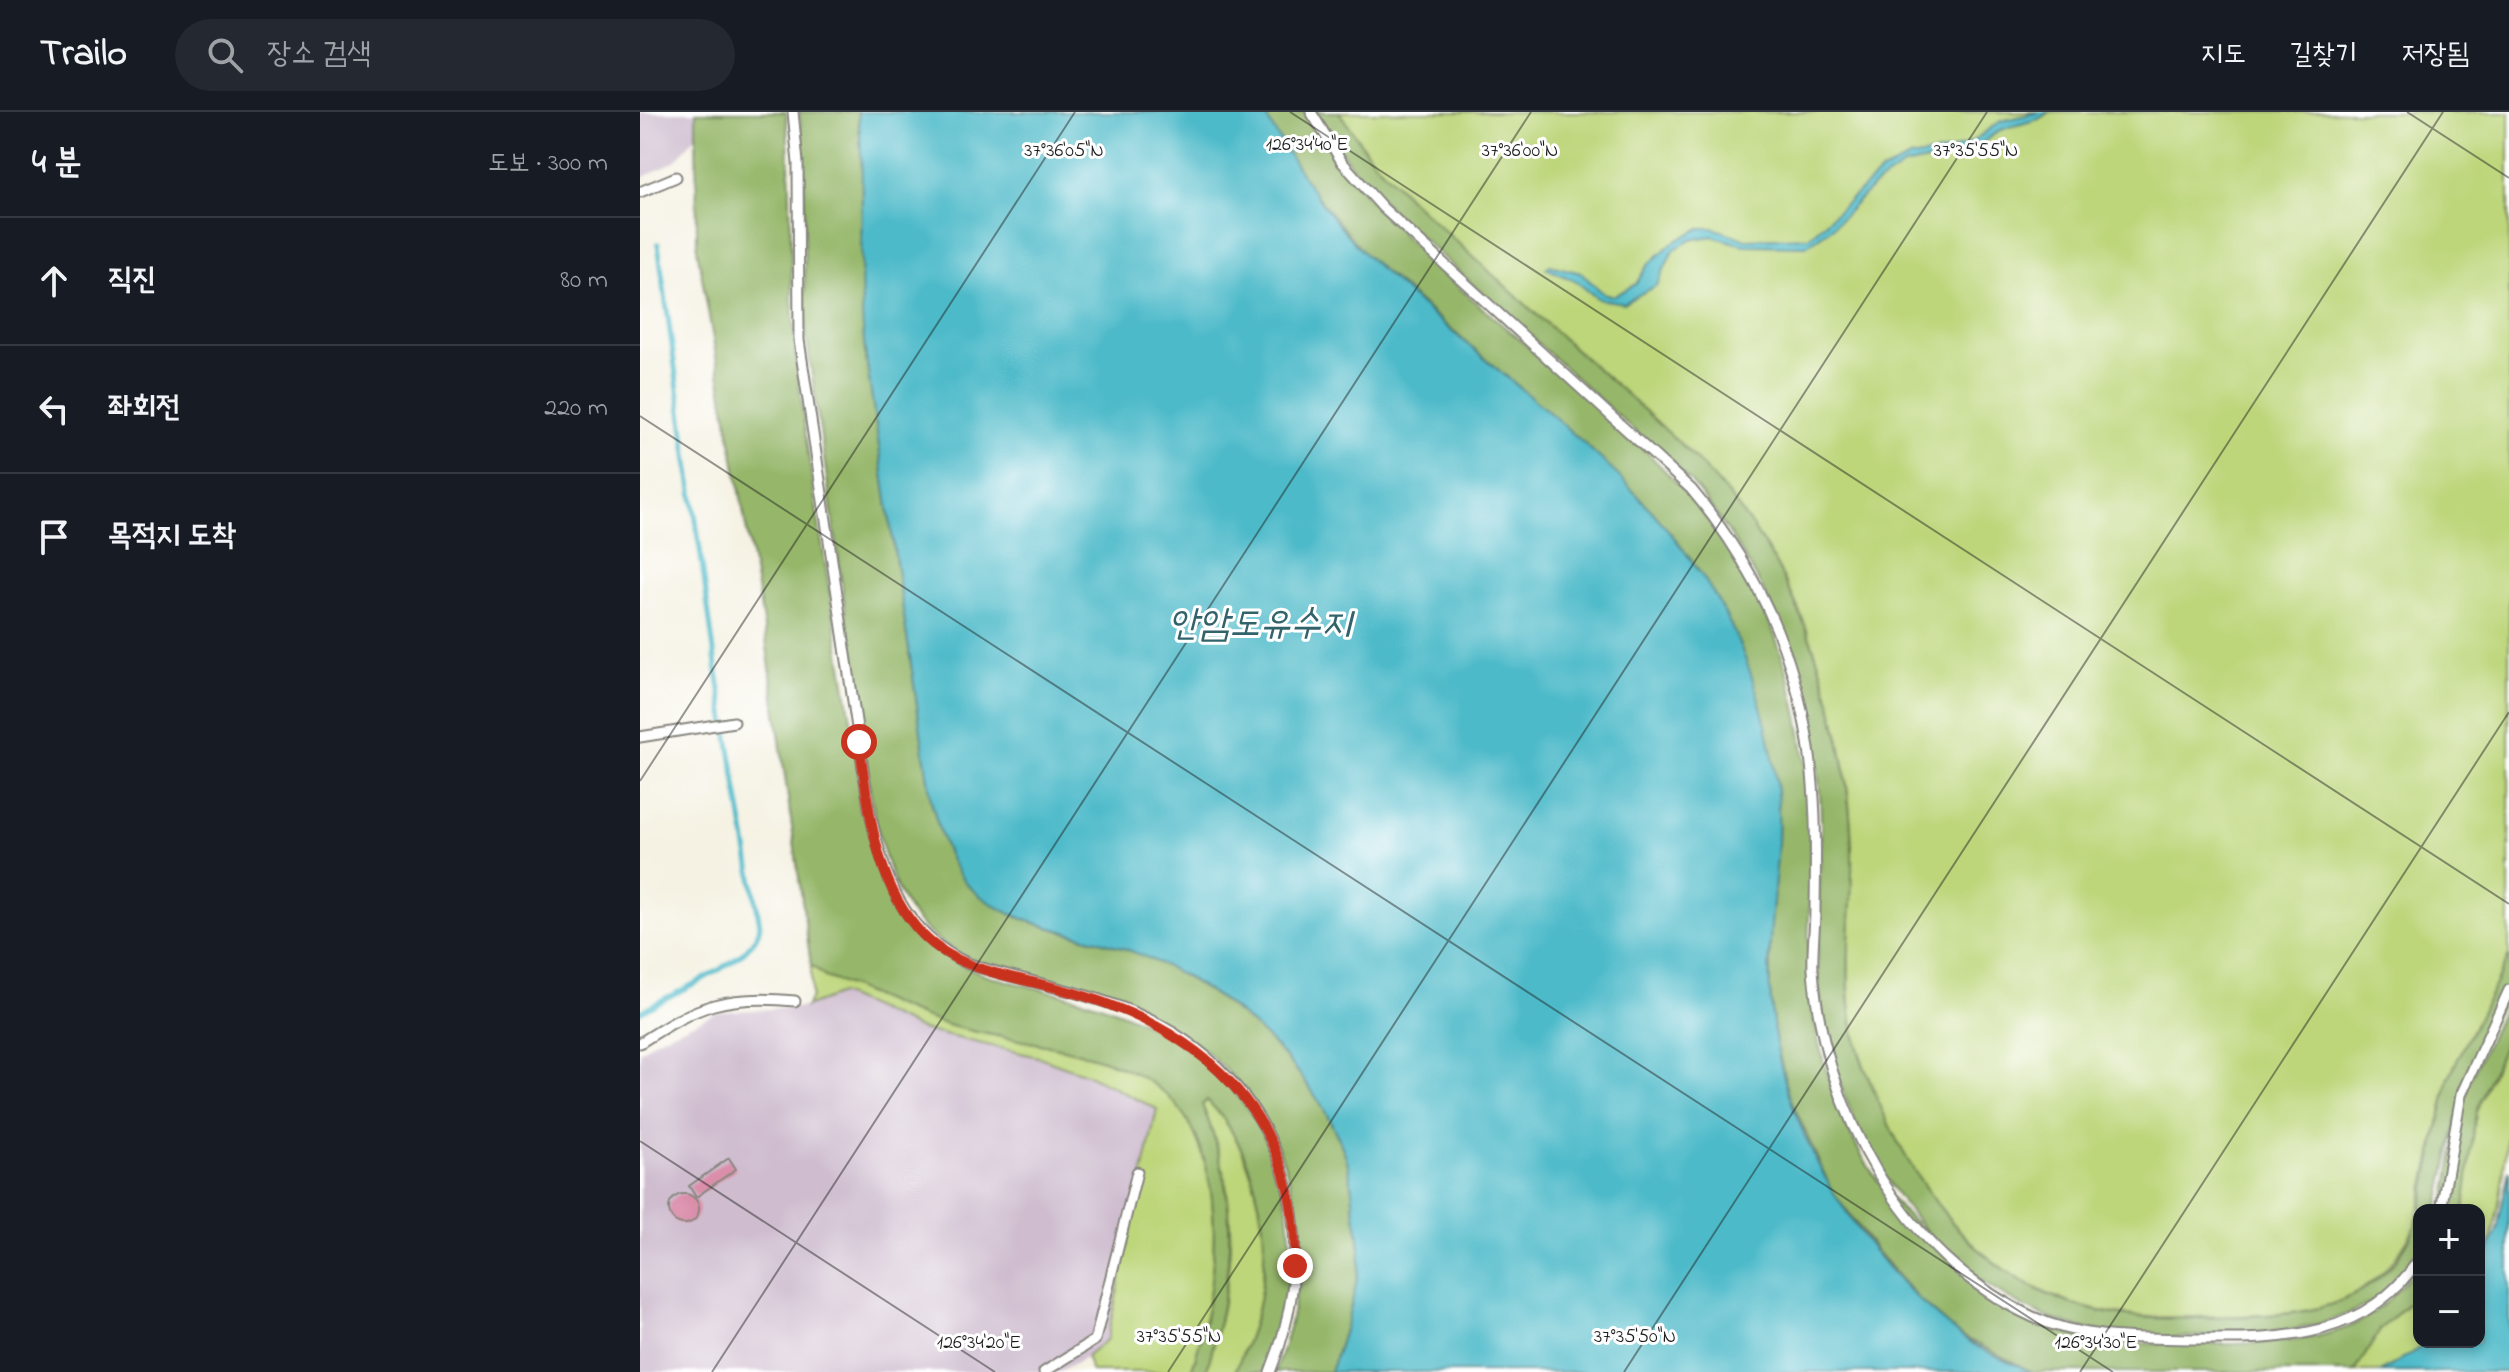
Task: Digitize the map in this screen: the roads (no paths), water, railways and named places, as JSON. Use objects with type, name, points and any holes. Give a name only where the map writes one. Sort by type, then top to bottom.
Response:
[{"type":"lane","points":[[793,112],[798,163],[799,340],[869,808],[890,884],[922,934],[949,955],[969,964],[1134,1013],[1196,1050],[1240,1092],[1267,1130],[1278,1156],[1290,1192],[1296,1232],[1291,1300],[1270,1372]]},
{"type":"lane","points":[[1311,112],[1342,162],[1383,208],[1691,489],[1718,523],[1764,598],[1791,665],[1811,758],[1816,816],[1813,966],[1828,1058],[1839,1098],[1870,1160],[1935,1244],[1991,1292],[2035,1318],[2093,1335],[2134,1338],[2274,1336],[2335,1327],[2356,1319],[2381,1302],[2413,1266]]},
{"type":"lane","points":[[640,192],[676,177]]},
{"type":"lane","points":[[640,737],[734,722]]},
{"type":"lane","points":[[2442,1204],[2461,1095],[2509,990]]},
{"type":"lane","points":[[640,1043],[690,1014],[727,999],[795,1001]]},
{"type":"lane","points":[[1044,1372],[1095,1340],[1137,1172]]},
{"type":"water","name":"안암도유수지","points":[[858,112],[1263,112],[1299,170],[1352,241],[1419,303],[1583,442],[1635,492],[1681,545],[1719,603],[1748,666],[1762,709],[1772,753],[1778,821],[1770,935],[1770,991],[1776,1040],[1787,1088],[1805,1135],[1827,1181],[1854,1223],[1919,1300],[1974,1344],[2032,1372],[1330,1372],[1353,1299],[1360,1243],[1347,1161],[1330,1120],[1310,1088],[1259,1031],[1230,1006],[1198,985],[1131,951],[1014,915],[979,895],[960,876],[942,839],[931,800],[865,351]]},
{"type":"water","points":[[2049,112],[2039,119],[2000,130],[1975,148],[1904,166],[1872,187],[1832,228],[1806,246],[1743,245],[1712,236],[1691,240],[1673,250],[1657,285],[1624,303],[1598,299],[1577,282],[1546,268],[1550,265],[1581,273],[1603,293],[1614,296],[1636,284],[1647,266],[1672,243],[1700,228],[1713,228],[1745,239],[1809,237],[1882,171],[1910,158],[1950,151],[1971,142],[2001,121]]},
{"type":"water","points":[[2509,1170],[2509,1372],[2381,1372],[2419,1348],[2485,1348],[2485,1261],[2497,1230]]},
{"type":"waterway","points":[[640,1012],[729,964],[755,939],[760,925],[716,666],[658,244]]}]
